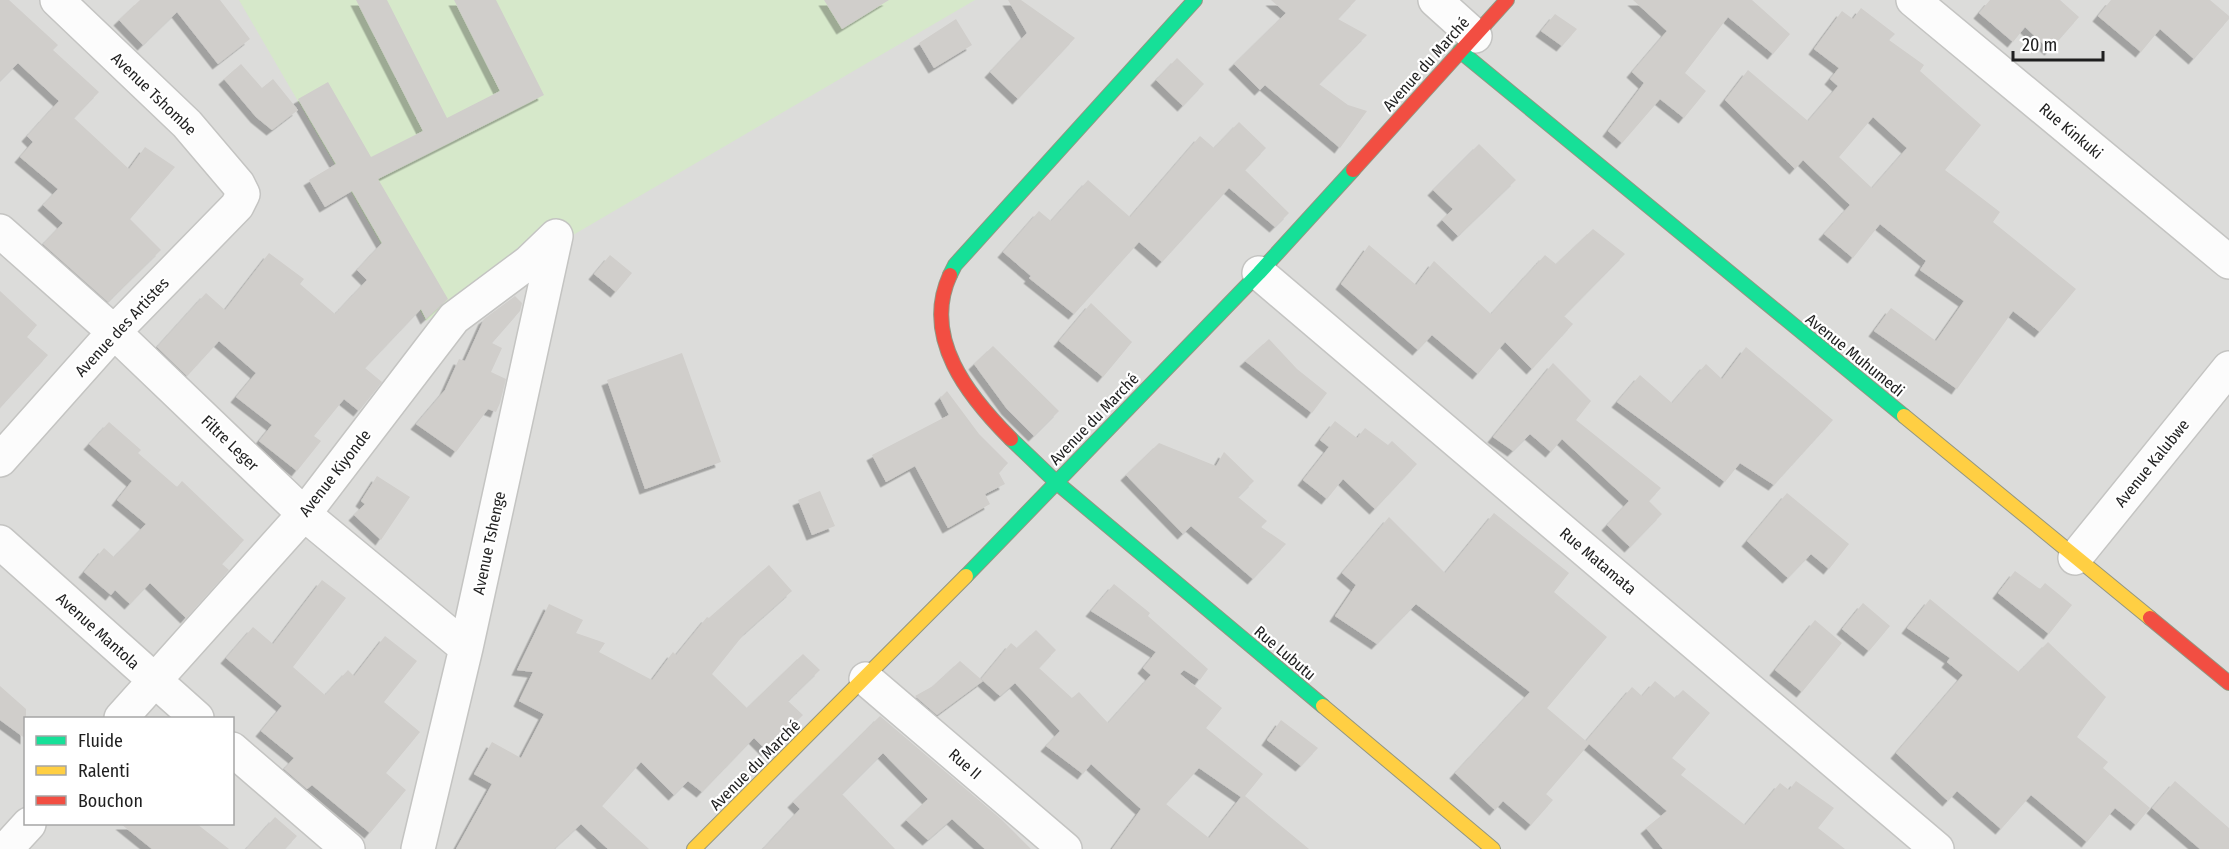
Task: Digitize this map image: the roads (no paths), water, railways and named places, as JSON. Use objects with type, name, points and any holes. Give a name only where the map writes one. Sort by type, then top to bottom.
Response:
[{"type":"street","name":"Avenue Tshombe","points":[[57,0],[187,124],[238,184],[243,194]]},
{"type":"street","name":"Rue Lubutu","points":[[1195,0],[955,265],[944,290],[941,316],[946,343],[956,374],[999,429],[1056,482],[1493,849]]},
{"type":"street","points":[[1435,0],[1467,44]]},
{"type":"street","name":"Avenue du Marché","points":[[693,849],[866,679],[1259,273],[1507,0]]},
{"type":"street","name":"Rue Kinkuki","points":[[1913,0],[2229,262]]},
{"type":"street","name":"Avenue Muhumedi","points":[[1467,44],[2075,558],[2229,683]]},
{"type":"street","name":"Avenue des Artistes","points":[[0,460],[114,332],[237,206],[243,194]]},
{"type":"street","name":"Filtre Leger","points":[[0,231],[114,332],[304,514],[466,648]]},
{"type":"street","name":"Avenue Kiyonde","points":[[122,717],[304,514],[454,318],[529,262],[556,236]]},
{"type":"street","name":"Avenue Tshenge","points":[[418,849],[466,648],[556,236]]},
{"type":"street","name":"Rue Matamata","points":[[1259,273],[1937,849]]},
{"type":"street","name":"Avenue Kalubwe","points":[[2075,558],[2229,368]]},
{"type":"street","name":"Avenue Mantola","points":[[0,542],[196,717]]},
{"type":"street","name":"Rue II","points":[[866,679],[1065,849]]},
{"type":"street","points":[[234,751],[348,849]]},
{"type":"street","points":[[6,849],[28,825]]}]
